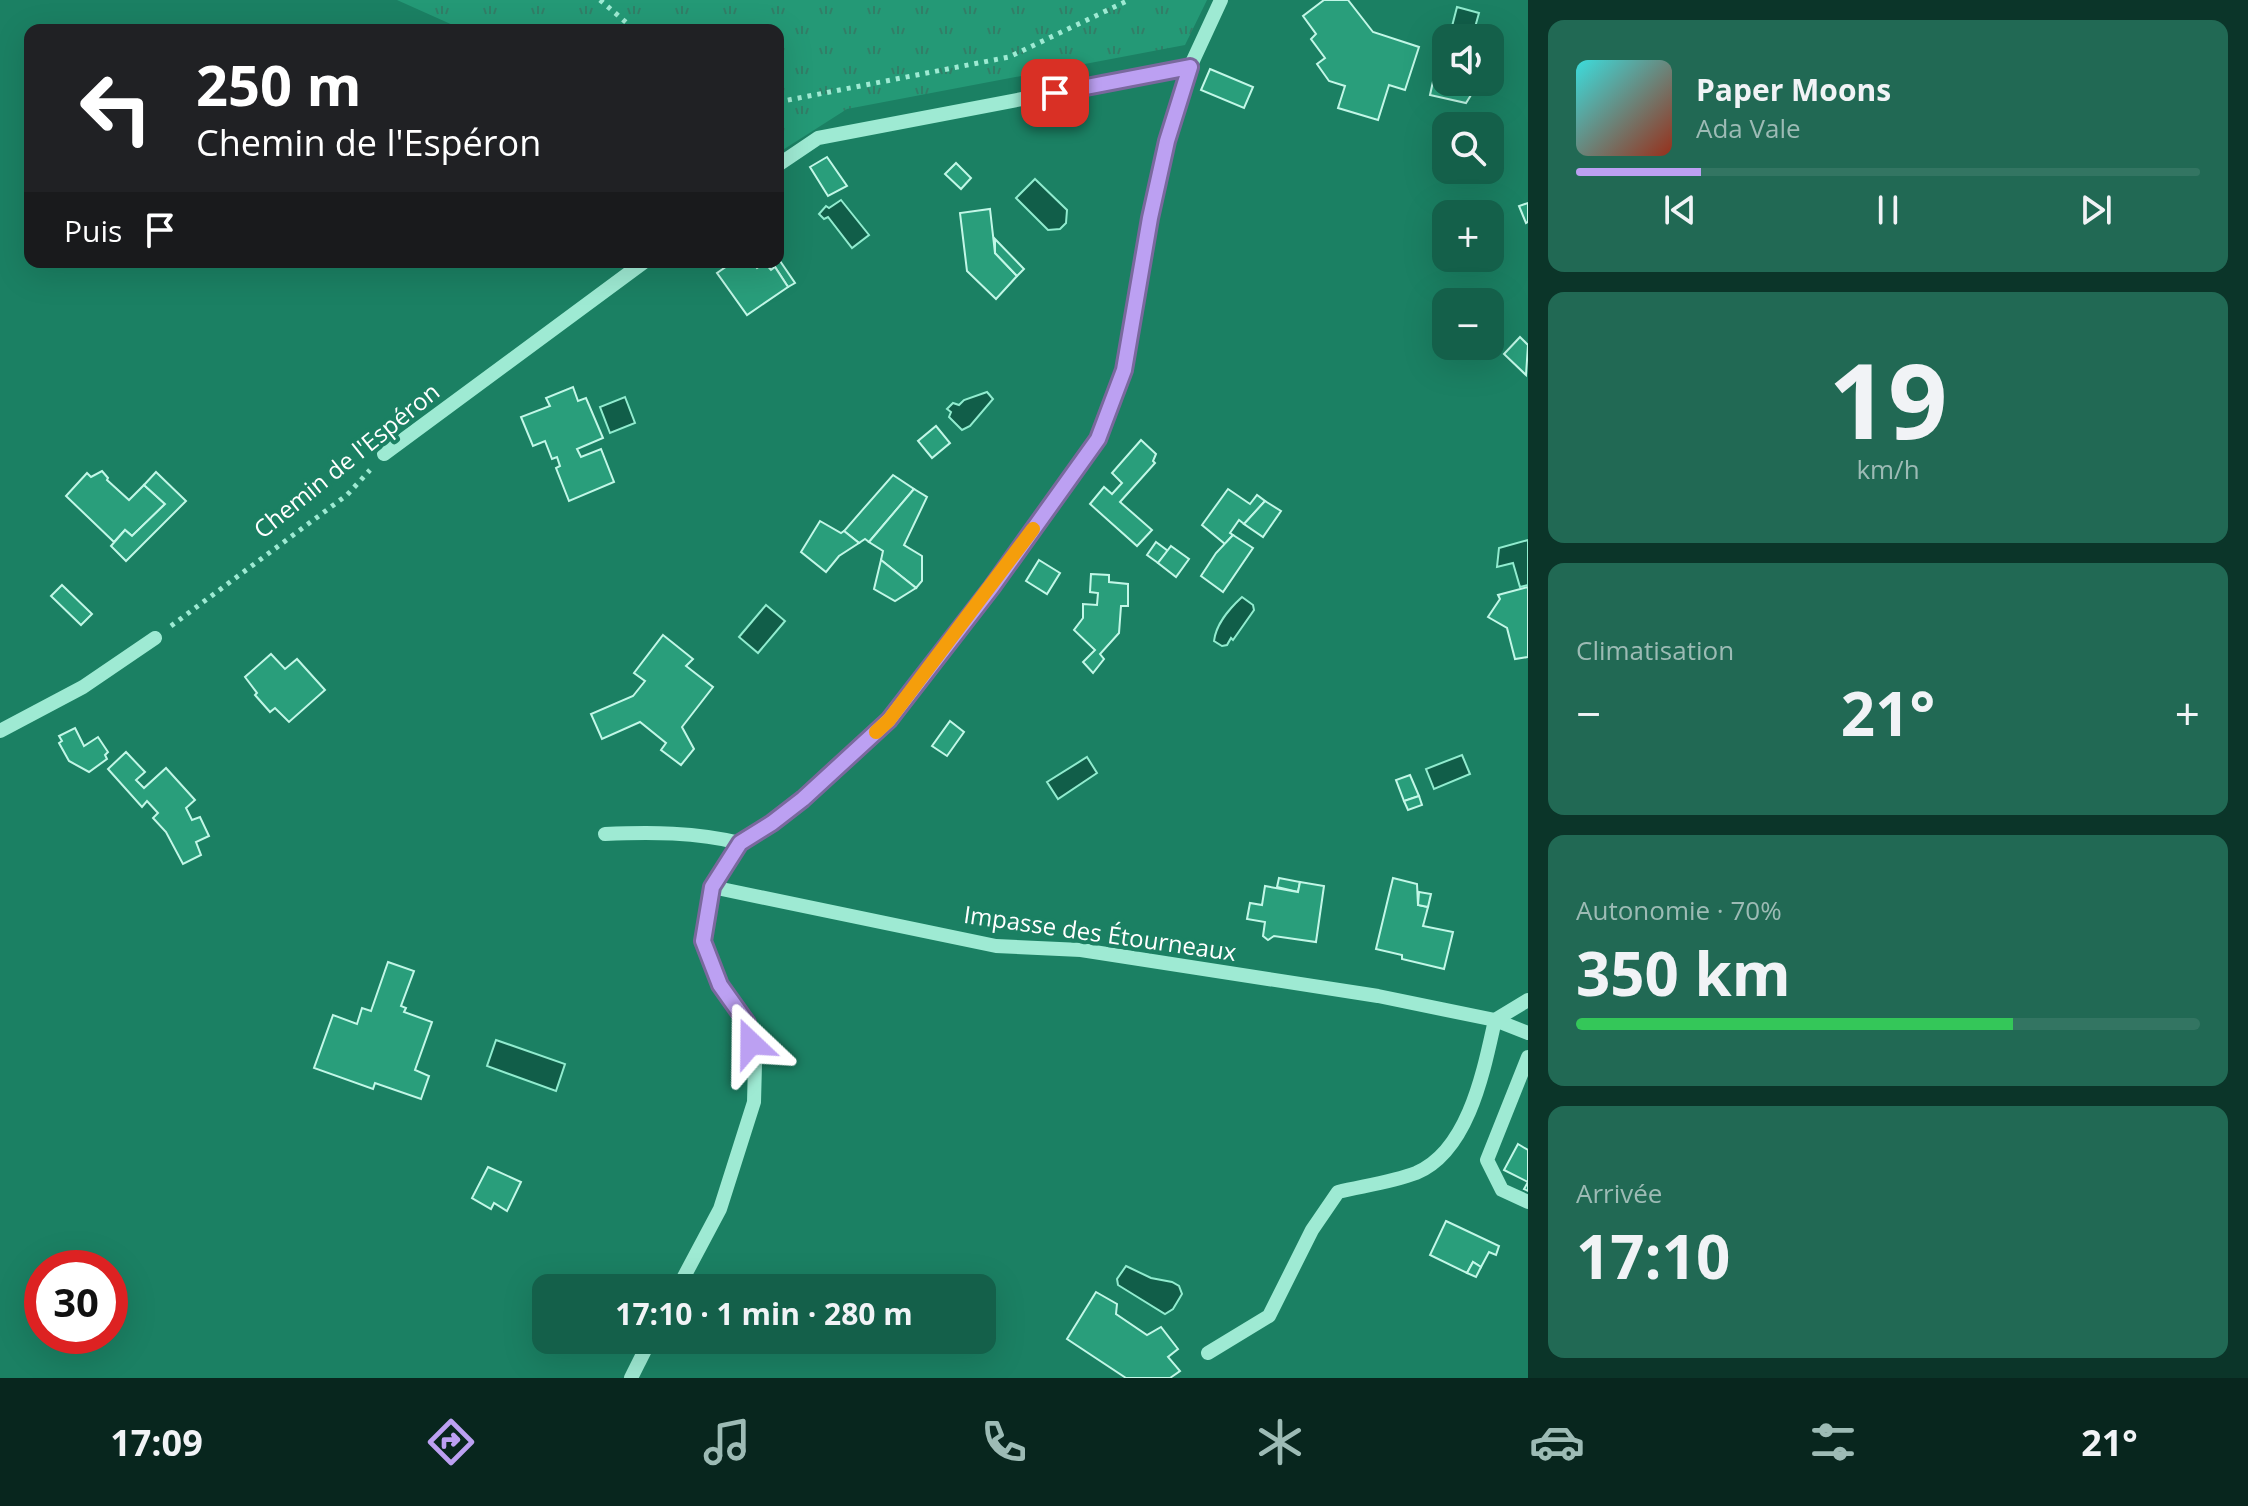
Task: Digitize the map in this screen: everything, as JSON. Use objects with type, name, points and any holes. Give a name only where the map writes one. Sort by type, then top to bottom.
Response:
[{"type":"street","points":[[685,1274],[720,1209],[754,1102],[755,1064],[747,1023],[720,985],[703,941],[712,887],[740,843],[803,799],[889,720],[992,587],[1098,439],[1124,370],[1150,218],[1167,141],[1190,67],[1221,0]]},
{"type":"street","points":[[784,161],[818,138],[1190,67]]},
{"type":"street","name":"Chemin de l'Espéron","points":[[384,454],[636,268]]},
{"type":"street","points":[[0,731],[83,687],[155,638]]},
{"type":"street","points":[[605,834],[638,832],[712,836],[740,843]]},
{"type":"street","name":"Impasse des Étourneaux","points":[[712,887],[996,946],[1081,950],[1378,996],[1495,1020],[1528,1033]]},
{"type":"street","points":[[1208,1353],[1269,1316],[1312,1230],[1338,1192],[1418,1172],[1448,1150],[1480,1088],[1495,1020],[1528,1000]]},
{"type":"street","points":[[1528,1057],[1487,1160],[1502,1190],[1528,1202]]},
{"type":"street","points":[[631,1378],[643,1354]]},
{"type":"path","points":[[600,0],[628,24]]},
{"type":"path","points":[[784,101],[1009,57],[1130,0]]},
{"type":"path","name":"Chemin de l'Espéron","points":[[155,638],[347,495],[384,454]]},
{"type":"green space","points":[[397,0],[1207,0],[1185,45],[847,109],[784,149],[784,24],[451,24]]},
{"type":"shaded area","points":[[1457,7],[1479,13],[1476,24],[1453,24]]},
{"type":"shaded area","points":[[1035,179],[1067,210],[1066,223],[1060,229],[1048,230],[1016,198]]},
{"type":"shaded area","points":[[841,200],[869,235],[852,248],[828,217],[824,219],[819,214],[826,206],[829,208]]},
{"type":"shaded area","points":[[987,392],[993,399],[970,426],[962,430],[949,417],[951,412],[947,409],[953,403],[959,405],[964,400]]},
{"type":"shaded area","points":[[625,397],[635,423],[610,433],[600,407]]},
{"type":"shaded area","points":[[1528,540],[1528,585],[1520,587],[1513,563],[1497,567],[1499,548]]},
{"type":"shaded area","points":[[1242,597],[1253,605],[1254,610],[1233,640],[1231,638],[1227,645],[1222,646],[1214,641],[1217,629]]},
{"type":"shaded area","points":[[766,605],[785,621],[758,653],[739,637]]},
{"type":"shaded area","points":[[1462,755],[1470,774],[1434,789],[1426,769]]},
{"type":"shaded area","points":[[1087,757],[1097,773],[1058,799],[1047,782]]},
{"type":"shaded area","points":[[496,1040],[565,1064],[556,1091],[487,1066]]},
{"type":"shaded area","points":[[1126,1266],[1151,1278],[1179,1286],[1182,1294],[1173,1309],[1165,1314],[1118,1285],[1117,1279]]},
{"type":"building","points":[[1324,0],[1348,0],[1373,32],[1419,47],[1405,90],[1389,85],[1378,120],[1338,108],[1345,86],[1329,81],[1317,64],[1325,58],[1311,39],[1316,34],[1303,16]]},
{"type":"building","points":[[1210,69],[1253,87],[1244,108],[1201,90]]},
{"type":"building","points":[[1434,96],[1470,96],[1466,103]]},
{"type":"building","points":[[827,157],[847,186],[828,196],[810,167]]},
{"type":"building","points":[[956,163],[971,178],[961,189],[945,174]]},
{"type":"building","points":[[1528,203],[1528,222],[1526,223],[1519,206]]},
{"type":"building","points":[[990,209],[995,253],[1017,276],[996,299],[967,271],[960,213]]},
{"type":"building","points":[[995,239],[1024,269],[1017,276],[995,253]]},
{"type":"building","points":[[784,267],[795,283],[788,287],[776,268]]},
{"type":"building","points":[[724,268],[776,268],[788,287],[747,315],[717,273]]},
{"type":"building","points":[[1520,337],[1528,345],[1526,375],[1504,354]]},
{"type":"building","points":[[573,387],[578,401],[586,398],[603,438],[577,449],[581,457],[601,449],[614,482],[569,501],[556,468],[560,466],[557,457],[552,459],[545,441],[533,446],[521,417],[550,406],[546,398]]},
{"type":"building","points":[[936,426],[950,443],[932,458],[918,441]]},
{"type":"building","points":[[1141,440],[1156,454],[1155,463],[1120,502],[1152,530],[1137,546],[1090,504],[1104,487],[1112,494],[1122,483],[1112,473]]},
{"type":"building","points":[[102,471],[107,480],[129,500],[144,485],[165,504],[132,536],[125,530],[114,542],[66,496],[87,473],[91,477]]},
{"type":"building","points":[[156,472],[186,501],[126,561],[111,546],[125,530],[132,536],[165,504],[144,485]]},
{"type":"building","points":[[893,475],[914,489],[869,542],[865,539],[859,543],[844,531]]},
{"type":"building","points":[[914,489],[927,497],[904,545],[922,556],[922,581],[916,588],[881,560],[883,551],[869,542]]},
{"type":"building","points":[[1228,489],[1250,504],[1257,495],[1265,501],[1244,524],[1239,520],[1225,544],[1202,525]]},
{"type":"building","points":[[1265,501],[1281,511],[1263,537],[1244,524]]},
{"type":"building","points":[[820,521],[841,533],[844,531],[859,543],[839,556],[826,572],[801,552]]},
{"type":"building","points":[[1233,535],[1253,548],[1223,592],[1201,576]]},
{"type":"building","points":[[1156,542],[1168,551],[1158,563],[1147,555]]},
{"type":"building","points":[[1171,546],[1189,559],[1176,577],[1158,563]]},
{"type":"building","points":[[881,560],[916,588],[895,601],[874,589]]},
{"type":"building","points":[[1039,560],[1060,573],[1047,594],[1026,581]]},
{"type":"building","points":[[1091,574],[1109,575],[1109,582],[1128,584],[1128,606],[1121,606],[1119,633],[1100,654],[1104,659],[1093,673],[1083,662],[1095,650],[1074,630],[1083,618],[1083,604],[1097,605],[1098,593],[1090,592]]},
{"type":"building","points":[[62,585],[92,614],[81,625],[51,596]]},
{"type":"building","points":[[1528,587],[1528,657],[1515,659],[1507,628],[1488,617],[1500,599],[1498,595]]},
{"type":"building","points":[[663,635],[693,659],[686,666],[713,687],[682,727],[694,749],[681,765],[661,750],[666,743],[640,722],[602,739],[591,714],[633,696],[645,681],[634,673]]},
{"type":"building","points":[[271,654],[285,669],[297,659],[325,690],[289,722],[275,708],[270,712],[245,677]]},
{"type":"building","points":[[950,721],[964,732],[947,756],[932,746]]},
{"type":"building","points":[[75,728],[84,746],[98,737],[108,752],[105,755],[107,759],[89,772],[69,761],[59,743],[62,741],[59,736]]},
{"type":"building","points":[[126,752],[145,772],[136,780],[144,788],[166,768],[195,800],[186,808],[192,820],[200,817],[209,836],[196,842],[201,855],[183,864],[166,832],[153,818],[158,813],[147,801],[142,807],[108,769]]},
{"type":"building","points":[[1410,775],[1419,796],[1404,801],[1396,780]]},
{"type":"building","points":[[1419,796],[1422,805],[1408,810],[1404,801]]},
{"type":"building","points":[[1279,878],[1300,882],[1298,892],[1277,887]]},
{"type":"building","points":[[1393,878],[1417,884],[1418,905],[1428,907],[1423,926],[1453,932],[1444,969],[1376,949]]},
{"type":"building","points":[[1300,882],[1324,886],[1316,942],[1274,936],[1268,940],[1263,936],[1265,922],[1247,919],[1250,903],[1262,905],[1265,886],[1298,892]]},
{"type":"building","points":[[1419,892],[1431,894],[1428,907],[1418,905]]},
{"type":"building","points":[[388,962],[414,971],[401,1006],[406,1008],[404,1012],[432,1022],[415,1070],[429,1076],[421,1099],[375,1083],[373,1089],[314,1068],[333,1015],[357,1024],[362,1008],[371,1011]]},
{"type":"building","points":[[1518,1144],[1528,1150],[1528,1182],[1504,1170]]},
{"type":"building","points":[[488,1167],[521,1182],[507,1211],[494,1203],[491,1209],[472,1198]]},
{"type":"building","points":[[1446,1221],[1499,1246],[1496,1255],[1489,1252],[1481,1267],[1473,1262],[1467,1273],[1430,1255]]},
{"type":"building","points":[[1473,1262],[1481,1267],[1476,1277],[1467,1273]]},
{"type":"building","points":[[1096,1292],[1117,1304],[1116,1314],[1147,1335],[1161,1327],[1178,1349],[1168,1357],[1180,1371],[1170,1378],[1126,1378],[1067,1339]]},
{"type":"slow traffic","points":[[876,732],[889,720],[992,587],[1033,529]]},
{"type":"route","points":[[751,1043],[747,1023],[720,985],[703,941],[712,887],[723,866],[740,843],[803,799],[889,720],[992,587],[1098,439],[1124,370],[1150,218],[1167,141],[1190,67],[1055,93]]}]
